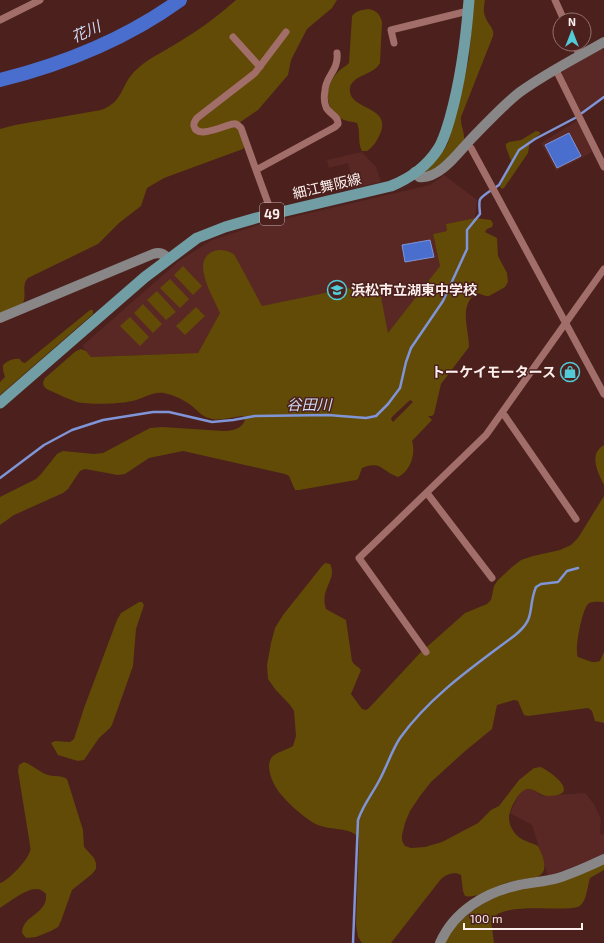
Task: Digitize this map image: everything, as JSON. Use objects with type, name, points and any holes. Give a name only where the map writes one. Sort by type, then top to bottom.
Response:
[{"type":"main road","name":"細江舞阪線","points":[[0,403],[132,287],[168,259],[203,235],[241,222],[391,186],[415,172],[435,154],[445,134],[461,72],[469,6]]},
{"type":"street","points":[[0,20],[40,0]]},
{"type":"street","points":[[555,0],[560,12]]},
{"type":"street","points":[[394,43],[390,30],[469,6]]},
{"type":"street","points":[[272,214],[241,128],[234,124],[215,130],[202,132],[194,129],[193,125],[194,121],[241,85],[260,67],[286,32]]},
{"type":"street","points":[[233,37],[260,67]]},
{"type":"street","points":[[415,172],[419,177],[427,177],[443,168],[514,97],[604,42]]},
{"type":"street","points":[[578,52],[580,56]]},
{"type":"street","points":[[256,170],[338,124],[336,119],[326,107],[324,92],[326,84],[337,63],[337,53]]},
{"type":"street","points":[[556,70],[604,168]]},
{"type":"street","points":[[466,144],[471,148],[604,394]]},
{"type":"street","points":[[0,318],[153,254],[162,253],[168,259]]},
{"type":"street","points":[[426,652],[359,558],[486,436],[604,269]]},
{"type":"street","points":[[502,413],[576,519]]},
{"type":"street","points":[[427,492],[492,578]]},
{"type":"street","points":[[440,943],[447,929],[456,918],[473,904],[491,893],[519,885],[558,878],[604,859]]},
{"type":"shaded area","points":[[236,0],[337,0],[332,8],[307,29],[291,60],[288,75],[258,110],[239,123],[244,147],[243,149],[164,178],[147,188],[141,206],[119,223],[98,244],[28,278],[24,287],[23,303],[0,313],[0,129],[101,110],[108,107],[118,98],[127,81],[136,70],[151,58],[179,42],[216,17]]},
{"type":"shaded area","points":[[474,0],[485,0],[484,14],[492,28],[493,36],[461,117],[464,140],[442,163],[426,172],[448,143],[456,115],[469,58]]},
{"type":"shaded area","points":[[369,9],[378,13],[382,22],[380,63],[373,70],[355,80],[350,88],[351,95],[355,101],[375,113],[380,118],[382,125],[380,134],[375,144],[367,151],[362,151],[357,123],[344,120],[336,115],[329,104],[328,91],[338,72],[349,63],[352,16],[358,11]]},
{"type":"shaded area","points":[[602,48],[604,52],[604,96],[581,112],[562,74],[563,71]]},
{"type":"shaded area","points":[[577,121],[592,152],[556,171],[541,143]]},
{"type":"shaded area","points":[[536,131],[540,132],[540,134],[530,141],[528,153],[504,188],[501,189],[500,186],[511,161],[506,144],[521,140]]},
{"type":"shaded area","points":[[362,152],[376,167],[381,182],[354,188],[348,163],[329,168],[327,160]]},
{"type":"shaded area","name":"浜松市立湖東中学校","points":[[444,175],[477,200],[475,218],[446,224],[447,231],[433,234],[440,266],[385,338],[377,388],[203,273],[220,313],[198,353],[91,357],[82,346],[179,261],[212,240],[258,225],[430,185]]},
{"type":"shaded area","points":[[475,218],[491,220],[493,224],[492,227],[487,229],[485,232],[497,238],[498,256],[507,273],[508,282],[505,287],[489,296],[477,293],[471,298],[466,311],[469,347],[441,384],[434,414],[432,416],[428,416],[432,420],[412,441],[413,456],[406,471],[398,477],[374,465],[362,468],[358,479],[356,480],[295,490],[289,476],[285,474],[183,451],[149,458],[125,474],[118,475],[85,469],[80,471],[68,489],[63,493],[14,515],[0,525],[0,497],[36,479],[57,454],[63,451],[94,454],[103,453],[150,428],[162,427],[227,431],[238,428],[243,424],[245,417],[242,416],[220,420],[209,418],[203,416],[192,406],[182,400],[164,393],[155,393],[126,402],[89,404],[77,402],[67,398],[49,390],[43,384],[45,378],[76,351],[81,349],[86,351],[91,357],[198,353],[220,313],[209,291],[204,273],[203,265],[205,258],[210,253],[216,250],[222,250],[234,254],[262,306],[378,282],[388,333],[440,266],[433,234],[447,231],[446,224]],"holes":[[[410,400],[413,402],[393,422],[391,419],[392,417]]]},
{"type":"shaded area","points":[[183,266],[202,286],[193,295],[174,275]]},
{"type":"shaded area","points":[[170,279],[189,299],[180,308],[160,288]]},
{"type":"shaded area","points":[[157,291],[176,312],[166,320],[147,300]]},
{"type":"shaded area","points":[[143,304],[162,324],[153,333],[134,313]]},
{"type":"shaded area","points":[[196,307],[205,316],[185,335],[176,326]]},
{"type":"shaded area","points":[[90,310],[93,310],[93,314],[0,395],[0,382],[5,377],[3,365],[16,359],[20,359],[25,363]]},
{"type":"shaded area","points":[[130,317],[149,337],[140,346],[120,326]]},
{"type":"shaded area","points":[[604,445],[604,485],[597,469],[595,458],[596,453]]},
{"type":"shaded area","points":[[604,496],[604,602],[591,602],[588,604],[581,622],[577,653],[578,657],[596,662],[600,661],[604,652],[604,723],[595,721],[592,711],[588,708],[528,716],[524,715],[518,701],[514,700],[497,705],[492,729],[431,782],[410,811],[402,835],[402,841],[405,846],[411,848],[425,847],[442,842],[478,823],[491,810],[499,806],[519,780],[534,768],[541,767],[553,774],[558,779],[564,789],[563,792],[558,795],[548,796],[531,789],[521,792],[515,800],[509,814],[509,822],[516,835],[538,846],[544,863],[544,868],[541,875],[507,883],[480,895],[470,897],[465,896],[461,875],[456,873],[448,874],[441,879],[391,943],[362,943],[358,937],[356,925],[359,838],[355,834],[345,830],[321,826],[306,818],[280,793],[273,782],[270,773],[269,764],[272,757],[293,746],[296,736],[294,711],[268,679],[267,665],[275,628],[283,615],[322,566],[325,563],[330,564],[332,575],[326,590],[324,602],[326,609],[346,620],[352,661],[361,670],[351,694],[362,709],[366,710],[420,653],[465,613],[487,604],[491,600],[494,586],[498,580],[512,567],[521,560],[560,550],[571,545],[578,538]]},
{"type":"shaded area","points":[[139,602],[142,602],[144,605],[136,629],[133,666],[112,725],[99,738],[84,760],[78,761],[58,755],[51,743],[55,741],[70,742],[74,739],[117,620],[121,613]]},
{"type":"shaded area","points":[[24,762],[48,775],[67,779],[83,830],[84,847],[94,858],[96,863],[96,869],[92,874],[72,890],[58,927],[36,937],[26,938],[22,933],[23,927],[26,922],[40,911],[46,901],[46,894],[41,890],[31,890],[0,908],[0,883],[17,870],[26,860],[30,850],[18,771],[19,765]]},
{"type":"shaded area","points":[[522,790],[534,790],[542,796],[585,793],[594,804],[601,819],[600,833],[602,835],[604,834],[604,854],[548,876],[532,825],[510,813]]},
{"type":"shaded area","points":[[604,864],[604,870],[590,878],[585,898],[578,907],[532,908],[507,911],[498,914],[491,920],[494,943],[445,943],[456,926],[463,919],[471,912],[496,897]]},
{"type":"water","points":[[569,133],[581,156],[557,168],[545,145]]},
{"type":"water","points":[[430,240],[434,257],[405,262],[402,245]]},
{"type":"waterway","name":"花川","points":[[0,80],[24,74],[94,49],[138,27],[180,0]]},
{"type":"waterway","points":[[582,113],[604,97]]},
{"type":"waterway","points":[[496,187],[499,185],[519,150],[535,139],[575,118]]},
{"type":"waterway","name":"谷田川","points":[[0,478],[44,445],[72,430],[103,420],[153,412],[169,412],[212,422],[255,416],[328,415],[366,418],[376,416],[388,404],[400,388],[411,348],[443,301],[467,249],[467,230],[480,214],[479,203],[481,198],[490,191]]},
{"type":"waterway","points":[[353,943],[358,820],[383,774],[397,743],[412,723],[453,682],[521,630],[529,618],[536,587],[541,584],[558,582],[567,571],[578,568]]},
{"type":"place","name":"浜松市立湖東中学校","points":[[337,290]]},
{"type":"place","name":"トーケイモータース","points":[[570,372]]}]
